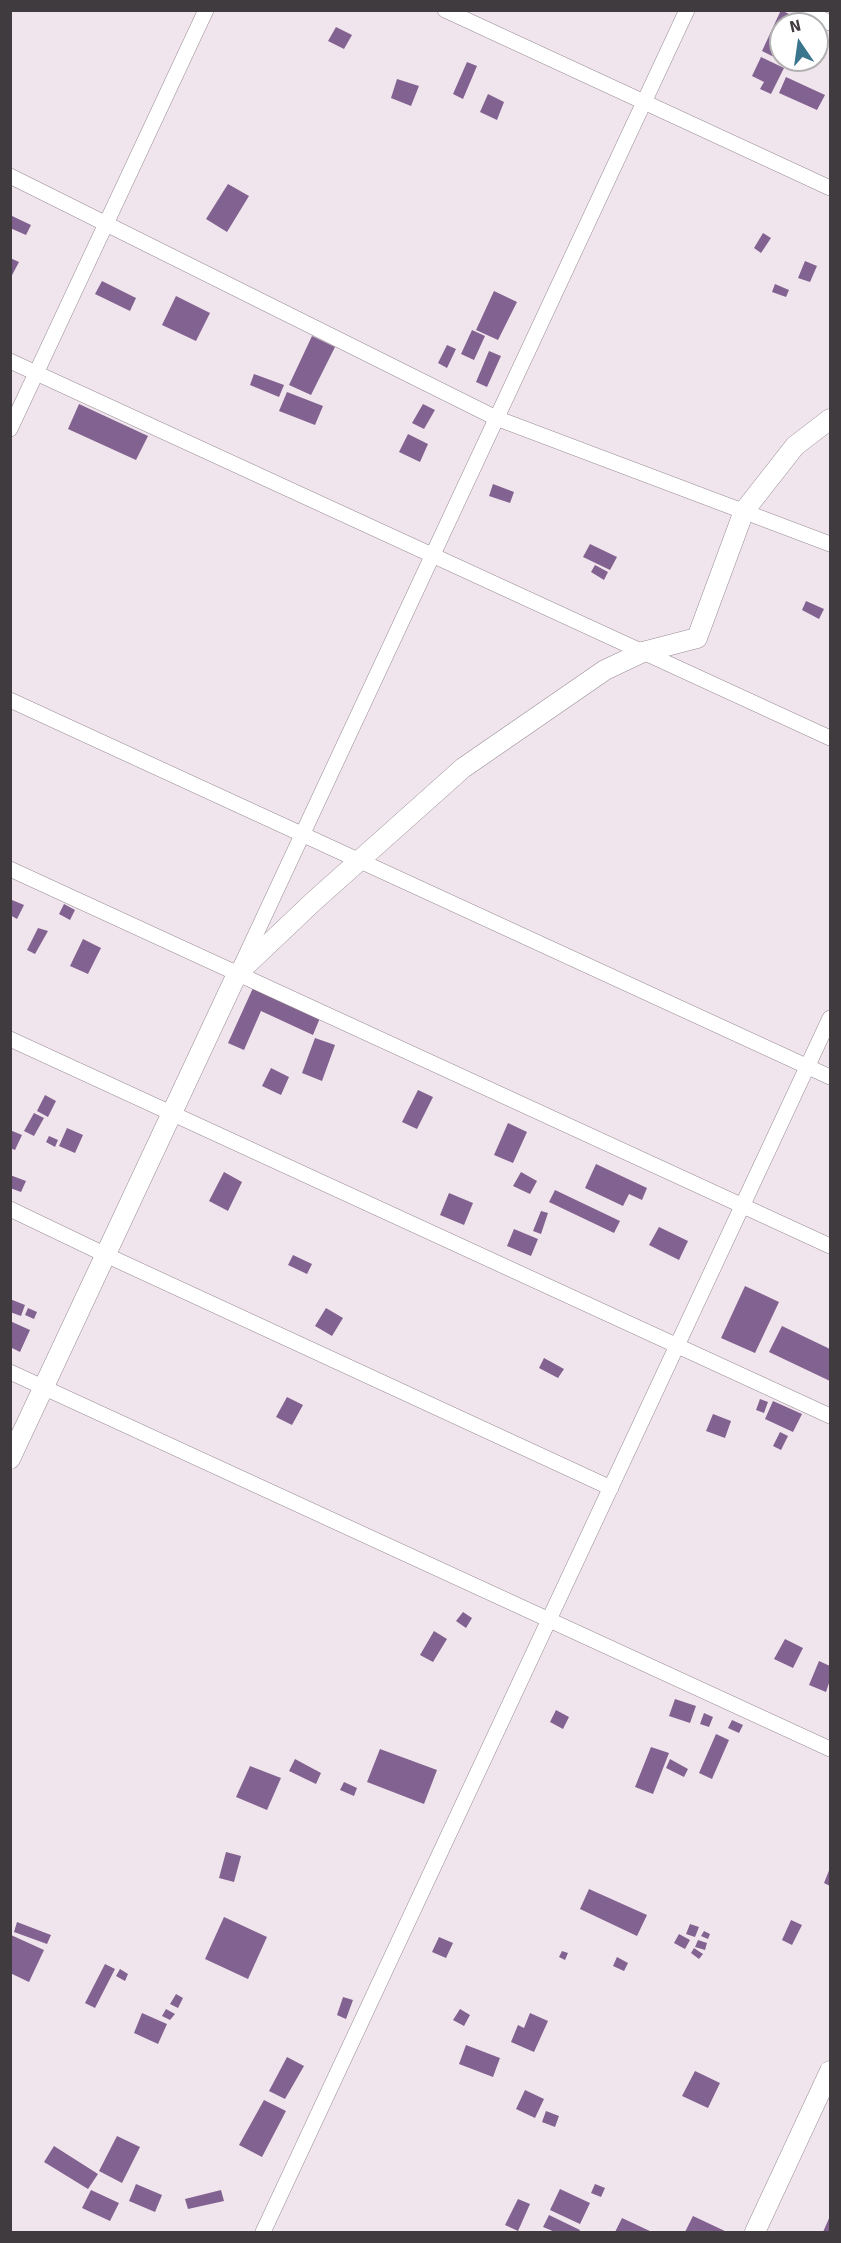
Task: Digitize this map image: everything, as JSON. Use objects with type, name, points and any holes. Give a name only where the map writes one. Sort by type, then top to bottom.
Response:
[{"type":"street","points":[[10,429],[206,10]]},
{"type":"street","points":[[445,10],[831,188]]},
{"type":"street","points":[[10,1459],[687,10]]},
{"type":"street","points":[[804,10],[831,23]]},
{"type":"street","points":[[10,176],[496,418],[831,544]]},
{"type":"street","points":[[10,361],[831,738]]},
{"type":"street","points":[[237,974],[359,860],[463,768],[605,669],[643,652],[696,638],[744,511],[795,446],[831,419]]},
{"type":"street","points":[[10,700],[831,1077]]},
{"type":"street","points":[[10,870],[831,1246]]},
{"type":"street","points":[[263,2232],[831,1018]]},
{"type":"street","points":[[10,1039],[831,1416]]},
{"type":"street","points":[[10,1209],[611,1488]]},
{"type":"street","points":[[10,1372],[831,1749]]},
{"type":"street","points":[[755,2232],[831,2072]]},
{"type":"building","points":[[336,27],[352,35],[344,49],[328,41]]},
{"type":"building","points":[[769,36],[769,54],[762,51]]},
{"type":"building","points":[[761,57],[769,61],[769,72],[782,72],[771,94],[760,89],[764,82],[752,76]]},
{"type":"building","points":[[467,62],[477,66],[463,99],[453,94]]},
{"type":"building","points":[[786,77],[825,95],[817,110],[779,93]]},
{"type":"building","points":[[397,79],[419,86],[411,106],[391,98]]},
{"type":"building","points":[[488,94],[504,102],[497,120],[480,112]]},
{"type":"building","points":[[228,184],[249,196],[227,232],[206,219]]},
{"type":"building","points":[[10,215],[31,225],[26,235],[10,228]]},
{"type":"building","points":[[763,233],[771,238],[761,253],[754,248]]},
{"type":"building","points":[[10,258],[19,262],[10,279]]},
{"type":"building","points":[[805,261],[817,266],[810,282],[798,278]]},
{"type":"building","points":[[102,281],[136,298],[130,311],[95,294]]},
{"type":"building","points":[[775,284],[789,290],[786,297],[772,292]]},
{"type":"building","points":[[494,291],[517,302],[498,340],[476,330]]},
{"type":"building","points":[[176,296],[210,313],[196,341],[162,325]]},
{"type":"building","points":[[472,330],[485,336],[474,360],[461,354]]},
{"type":"building","points":[[312,336],[335,347],[311,395],[289,385]]},
{"type":"building","points":[[447,345],[456,349],[447,368],[438,363]]},
{"type":"building","points":[[489,351],[501,356],[487,387],[476,382]]},
{"type":"building","points":[[254,374],[284,385],[279,397],[250,385]]},
{"type":"building","points":[[287,392],[323,406],[315,425],[279,411]]},
{"type":"building","points":[[79,404],[148,436],[136,460],[68,429]]},
{"type":"building","points":[[423,404],[435,410],[424,429],[412,423]]},
{"type":"building","points":[[408,434],[428,444],[420,462],[399,452]]},
{"type":"building","points":[[493,484],[514,492],[510,503],[489,496]]},
{"type":"building","points":[[590,544],[617,557],[610,570],[583,557]]},
{"type":"building","points":[[595,565],[608,572],[604,580],[591,572]]},
{"type":"building","points":[[806,601],[824,609],[819,619],[802,610]]},
{"type":"building","points":[[12,900],[24,905],[17,919],[10,915]]},
{"type":"building","points":[[64,904],[75,910],[70,920],[59,914]]},
{"type":"building","points":[[38,928],[48,931],[35,954],[27,950]]},
{"type":"building","points":[[83,939],[101,948],[88,974],[70,966]]},
{"type":"building","points":[[253,988],[320,1018],[313,1035],[261,1011],[244,1050],[228,1043]]},
{"type":"building","points":[[315,1038],[335,1045],[322,1081],[302,1073]]},
{"type":"building","points":[[271,1068],[289,1077],[281,1095],[262,1086]]},
{"type":"building","points":[[418,1090],[433,1097],[417,1129],[402,1122]]},
{"type":"building","points":[[45,1095],[56,1101],[48,1117],[37,1111]]},
{"type":"building","points":[[34,1113],[44,1118],[34,1136],[24,1131]]},
{"type":"building","points":[[508,1123],[527,1132],[513,1163],[494,1155]]},
{"type":"building","points":[[67,1128],[83,1135],[75,1153],[59,1146]]},
{"type":"building","points":[[10,1130],[22,1135],[15,1150],[10,1148]]},
{"type":"building","points":[[49,1136],[58,1140],[55,1147],[46,1142]]},
{"type":"building","points":[[596,1164],[647,1188],[642,1200],[629,1194],[623,1206],[585,1188]]},
{"type":"building","points":[[224,1172],[242,1182],[228,1211],[209,1201]]},
{"type":"building","points":[[521,1172],[537,1181],[530,1194],[513,1186]]},
{"type":"building","points":[[10,1175],[26,1181],[21,1192],[10,1188]]},
{"type":"building","points":[[555,1190],[620,1221],[614,1233],[549,1202]]},
{"type":"building","points":[[449,1193],[473,1203],[464,1225],[440,1215]]},
{"type":"building","points":[[541,1211],[548,1213],[541,1234],[533,1231]]},
{"type":"building","points":[[659,1227],[688,1241],[679,1260],[649,1245]]},
{"type":"building","points":[[514,1229],[538,1239],[531,1256],[507,1246]]},
{"type":"building","points":[[293,1255],[312,1264],[307,1274],[288,1265]]},
{"type":"building","points":[[745,1286],[779,1302],[755,1353],[721,1338]]},
{"type":"building","points":[[10,1299],[25,1305],[21,1316],[10,1312]]},
{"type":"building","points":[[28,1308],[37,1312],[34,1319],[25,1315]]},
{"type":"building","points":[[326,1308],[343,1318],[332,1336],[315,1326]]},
{"type":"building","points":[[10,1321],[30,1330],[20,1352],[10,1347]]},
{"type":"building","points":[[782,1326],[830,1349],[830,1381],[769,1352]]},
{"type":"building","points":[[544,1358],[564,1369],[558,1378],[539,1368]]},
{"type":"building","points":[[287,1397],[303,1405],[292,1425],[276,1417]]},
{"type":"building","points":[[760,1399],[768,1402],[764,1413],[756,1410]]},
{"type":"building","points":[[773,1401],[802,1414],[793,1432],[765,1419]]},
{"type":"building","points":[[713,1414],[731,1421],[725,1438],[706,1431]]},
{"type":"building","points":[[780,1432],[788,1436],[781,1450],[773,1446]]},
{"type":"building","points":[[463,1612],[472,1618],[466,1628],[456,1621]]},
{"type":"building","points":[[434,1631],[447,1639],[433,1662],[420,1655]]},
{"type":"building","points":[[785,1639],[803,1648],[793,1668],[774,1659]]},
{"type":"building","points":[[819,1661],[830,1666],[830,1680],[826,1692],[809,1685]]},
{"type":"building","points":[[675,1699],[696,1706],[690,1723],[669,1716]]},
{"type":"building","points":[[556,1710],[569,1717],[563,1729],[550,1722]]},
{"type":"building","points":[[704,1713],[713,1717],[709,1727],[700,1724]]},
{"type":"building","points":[[732,1720],[743,1725],[739,1733],[728,1728]]},
{"type":"building","points":[[716,1734],[729,1740],[712,1779],[699,1773]]},
{"type":"building","points":[[651,1747],[669,1753],[653,1794],[635,1787]]},
{"type":"building","points":[[380,1749],[437,1770],[424,1804],[367,1782]]},
{"type":"building","points":[[295,1759],[321,1773],[316,1784],[289,1771]]},
{"type":"building","points":[[670,1759],[688,1769],[684,1777],[666,1768]]},
{"type":"building","points":[[250,1766],[281,1778],[267,1810],[236,1797]]},
{"type":"building","points":[[344,1782],[357,1788],[354,1796],[340,1790]]},
{"type":"building","points":[[226,1852],[241,1856],[234,1882],[219,1878]]},
{"type":"building","points":[[830,1868],[830,1886],[824,1883]]},
{"type":"building","points":[[589,1889],[647,1915],[637,1936],[580,1909]]},
{"type":"building","points":[[224,1917],[267,1937],[248,1979],[205,1959]]},
{"type":"building","points":[[791,1920],[802,1925],[792,1945],[782,1940]]},
{"type":"building","points":[[17,1922],[51,1935],[47,1944],[14,1932]]},
{"type":"building","points":[[690,1924],[699,1927],[695,1937],[686,1934]]},
{"type":"building","points":[[704,1931],[710,1934],[708,1939],[701,1936]]},
{"type":"building","points":[[679,1934],[690,1940],[685,1949],[674,1943]]},
{"type":"building","points":[[11,1935],[44,1950],[29,1982],[10,1973]]},
{"type":"building","points":[[439,1937],[453,1943],[446,1958],[432,1952]]},
{"type":"building","points":[[698,1940],[707,1943],[705,1950],[695,1947]]},
{"type":"building","points":[[694,1948],[703,1954],[699,1959],[691,1953]]},
{"type":"building","points":[[562,1951],[568,1953],[565,1960],[559,1957]]},
{"type":"building","points":[[617,1957],[628,1963],[624,1971],[613,1966]]},
{"type":"building","points":[[105,1964],[115,1969],[95,2008],[85,2003]]},
{"type":"building","points":[[120,1969],[128,1974],[125,1981],[116,1976]]},
{"type":"building","points":[[176,1994],[183,1998],[178,2008],[170,2004]]},
{"type":"building","points":[[343,1997],[353,2000],[346,2019],[337,2015]]},
{"type":"building","points":[[166,2009],[175,2014],[170,2020],[162,2016]]},
{"type":"building","points":[[460,2009],[470,2015],[464,2026],[453,2020]]},
{"type":"building","points":[[142,2013],[167,2024],[158,2044],[134,2033]]},
{"type":"building","points":[[530,2013],[548,2021],[534,2052],[511,2042],[518,2025],[524,2028]]},
{"type":"building","points":[[466,2045],[500,2058],[493,2077],[459,2064]]},
{"type":"building","points":[[287,2057],[304,2066],[285,2099],[269,2091]]},
{"type":"building","points":[[695,2071],[720,2083],[708,2108],[682,2096]]},
{"type":"building","points":[[525,2090],[544,2099],[535,2118],[516,2109]]},
{"type":"building","points":[[264,2100],[286,2111],[262,2157],[239,2145]]},
{"type":"building","points":[[546,2111],[559,2116],[555,2127],[542,2122]]},
{"type":"building","points":[[117,2136],[140,2147],[122,2183],[99,2171]]},
{"type":"building","points":[[54,2146],[98,2174],[88,2189],[44,2162]]},
{"type":"building","points":[[136,2184],[162,2195],[155,2212],[129,2201]]},
{"type":"building","points":[[595,2184],[605,2188],[601,2197],[591,2193]]},
{"type":"building","points":[[560,2189],[590,2203],[580,2224],[550,2210]]},
{"type":"building","points":[[91,2190],[119,2203],[110,2221],[82,2208]]},
{"type":"building","points":[[221,2190],[224,2201],[188,2209],[185,2199]]},
{"type":"building","points":[[518,2199],[530,2204],[518,2231],[505,2225]]},
{"type":"building","points":[[549,2215],[580,2230],[579,2232],[555,2232],[543,2227]]},
{"type":"building","points":[[693,2216],[727,2232],[685,2232]]},
{"type":"building","points":[[830,2216],[830,2232],[823,2232]]},
{"type":"building","points":[[622,2218],[652,2232],[615,2232]]}]
